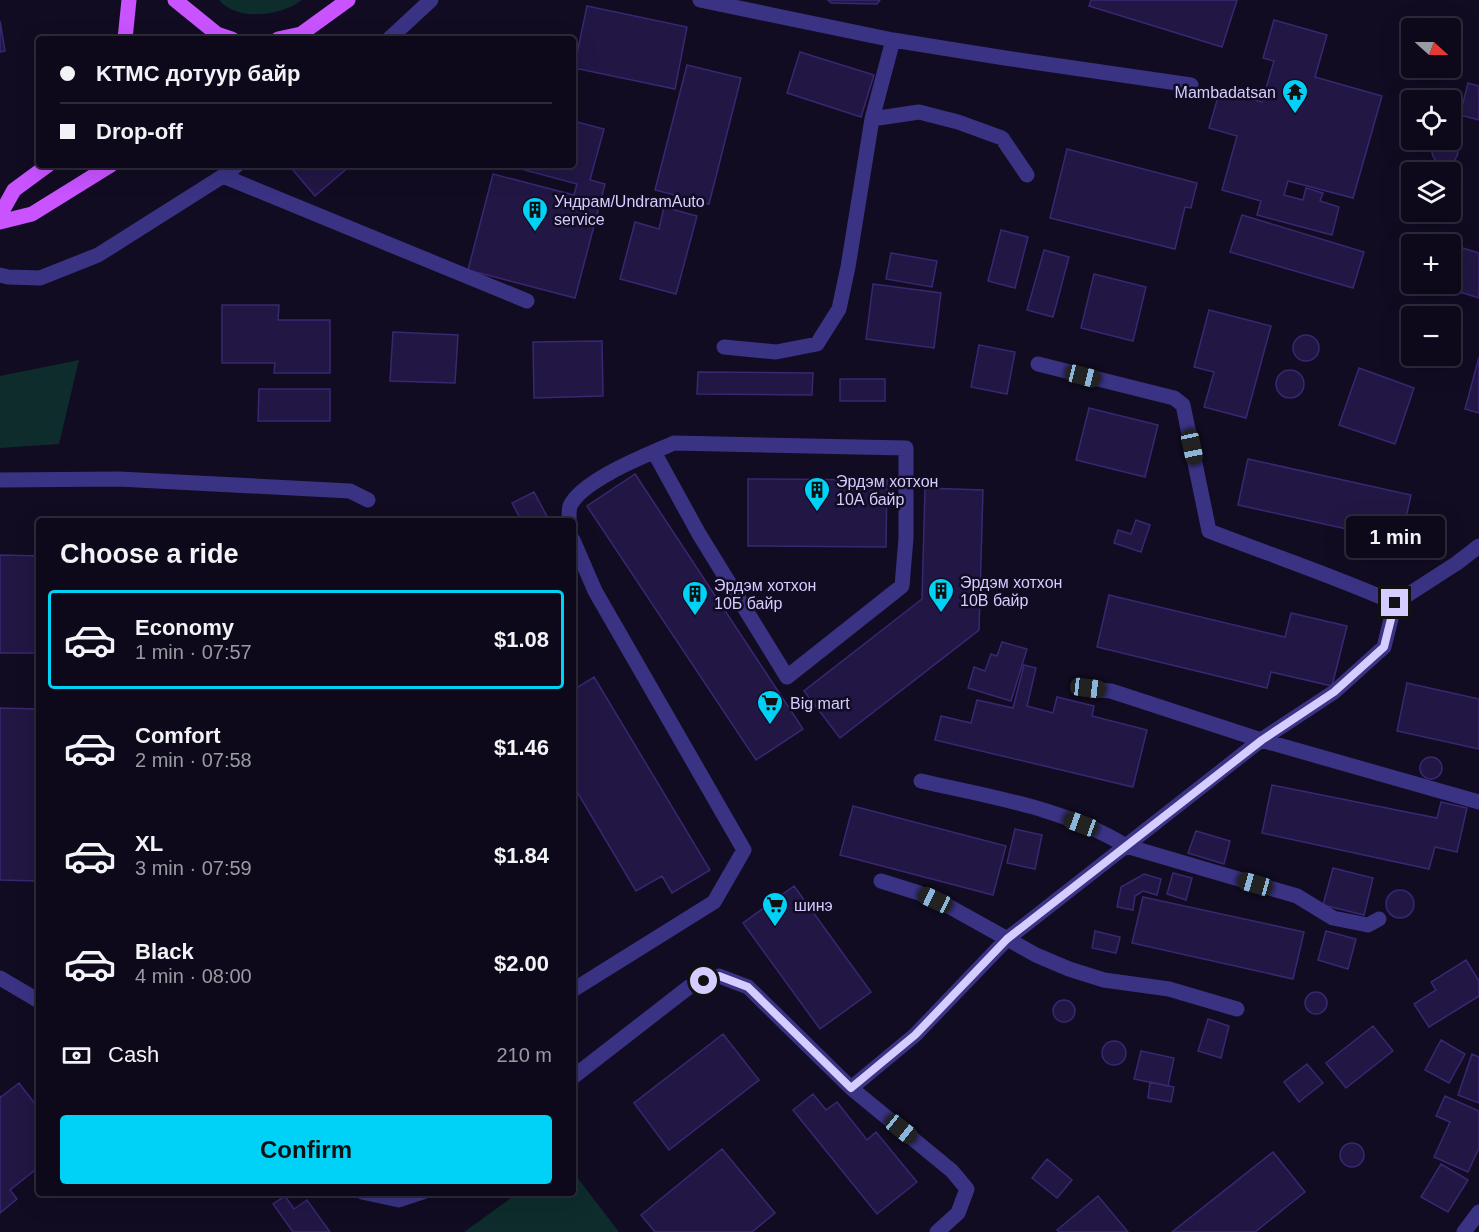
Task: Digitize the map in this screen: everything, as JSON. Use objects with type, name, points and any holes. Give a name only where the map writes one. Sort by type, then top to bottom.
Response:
[{"type":"main road","points":[[125,36],[129,0]]},
{"type":"main road","points":[[175,0],[209,28],[225,36]]},
{"type":"main road","points":[[297,36],[348,0]]},
{"type":"main road","points":[[0,215],[14,190],[44,168]]},
{"type":"main road","points":[[0,222],[32,214],[106,168]]},
{"type":"street","points":[[392,36],[431,0]]},
{"type":"street","points":[[699,0],[893,40],[1191,85]]},
{"type":"street","points":[[724,347],[777,352],[817,344],[839,309],[849,267],[872,119],[893,40]]},
{"type":"street","points":[[872,119],[919,112],[958,122],[1002,138],[1027,175]]},
{"type":"street","points":[[0,275],[40,278],[98,255],[233,168]]},
{"type":"street","points":[[223,176],[527,301]]},
{"type":"street","points":[[1038,364],[1174,399],[1183,405],[1209,531],[1348,582],[1395,603]]},
{"type":"street","points":[[568,518],[570,506],[590,483],[654,452],[674,443],[906,448],[906,538],[902,586],[787,677],[699,534],[654,452]]},
{"type":"street","points":[[0,480],[119,479],[350,491],[368,500]]},
{"type":"street","points":[[851,1088],[915,1035],[1007,939],[1262,740],[1334,692],[1384,647],[1395,603],[1479,546]]},
{"type":"street","points":[[576,547],[595,591],[744,850],[714,902],[576,988]]},
{"type":"street","points":[[1088,688],[1111,691],[1262,740],[1479,802]]},
{"type":"street","points":[[921,781],[1039,808],[1105,833],[1126,846],[1298,896],[1333,918],[1368,925],[1380,919]]},
{"type":"street","points":[[881,881],[940,902],[1036,955],[1070,969],[1104,980],[1169,989],[1237,1009]]},
{"type":"street","points":[[576,1075],[689,987],[719,976],[748,987],[851,1088],[952,1171],[967,1189],[958,1213],[937,1232]]},
{"type":"street","points":[[0,978],[36,999]]},
{"type":"street","points":[[380,1196],[399,1200],[411,1196]]},
{"type":"street","points":[[1464,1232],[1479,1212]]},
{"type":"green space","points":[[219,0],[302,0],[272,13],[248,14],[237,12]]},
{"type":"green space","points":[[79,360],[59,444],[0,448],[0,376]]},
{"type":"green space","points":[[576,1176],[619,1232],[464,1232],[514,1196],[576,1196]]},
{"type":"building","points":[[828,0],[880,0],[877,4],[831,3]]},
{"type":"building","points":[[1091,0],[1237,0],[1222,47],[1089,6]]},
{"type":"building","points":[[587,6],[687,27],[675,89],[576,68]]},
{"type":"building","name":"Mambadatsan","points":[[1274,20],[1327,35],[1315,77],[1382,96],[1353,198],[1288,181],[1284,195],[1303,200],[1306,188],[1323,193],[1320,201],[1339,207],[1332,235],[1257,215],[1261,201],[1222,190],[1237,136],[1209,128],[1220,90],[1262,102],[1274,61],[1263,58]]},
{"type":"building","points":[[0,21],[5,51],[0,52]]},
{"type":"building","points":[[800,52],[874,75],[861,117],[787,93]]},
{"type":"building","points":[[687,65],[741,78],[709,204],[655,190]]},
{"type":"building","points":[[1468,83],[1479,86],[1479,120],[1461,115]]},
{"type":"building","name":"Ундрам/UndramAuto service","points":[[576,122],[604,129],[590,180],[605,184],[575,298],[468,270],[493,174],[574,195],[577,184],[517,168],[576,168]]},
{"type":"building","points":[[1067,149],[1197,183],[1191,208],[1185,207],[1175,249],[1050,218]]},
{"type":"building","points":[[1432,150],[1458,150],[1457,156],[1451,162],[1439,162],[1432,151]]},
{"type":"building","points":[[295,168],[348,168],[315,196],[293,170]]},
{"type":"building","points":[[664,207],[697,216],[676,294],[620,279],[635,222],[659,229]]},
{"type":"building","points":[[1242,215],[1364,252],[1353,288],[1230,252]]},
{"type":"building","points":[[1001,230],[1028,237],[1015,288],[988,281]]},
{"type":"building","points":[[1461,247],[1479,253],[1479,298],[1461,292]]},
{"type":"building","points":[[1044,250],[1069,257],[1053,317],[1027,310]]},
{"type":"building","points":[[891,253],[937,261],[932,287],[886,279]]},
{"type":"building","points":[[1094,274],[1146,287],[1133,341],[1081,328]]},
{"type":"building","points":[[873,284],[941,293],[934,348],[866,339]]},
{"type":"building","points":[[222,305],[279,305],[278,320],[330,320],[330,373],[274,373],[275,363],[222,363]]},
{"type":"building","points":[[1209,310],[1271,326],[1246,418],[1204,407],[1214,372],[1194,367]]},
{"type":"building","points":[[393,332],[458,335],[455,383],[390,381]]},
{"type":"building","points":[[1306,335],[1315,339],[1319,348],[1315,357],[1306,361],[1297,357],[1293,348],[1297,339]]},
{"type":"building","points":[[602,341],[603,396],[534,398],[533,342]]},
{"type":"building","points":[[979,345],[1015,352],[1007,394],[971,387]]},
{"type":"building","points":[[1479,357],[1479,413],[1465,409]]},
{"type":"building","points":[[1359,368],[1414,388],[1395,444],[1339,425]]},
{"type":"building","points":[[1290,370],[1300,374],[1304,384],[1300,394],[1290,398],[1280,394],[1276,384],[1280,374]]},
{"type":"building","points":[[698,372],[813,373],[812,395],[697,394]]},
{"type":"building","points":[[840,379],[885,379],[885,401],[840,401]]},
{"type":"building","points":[[259,389],[330,389],[330,421],[258,421]]},
{"type":"building","points":[[1089,408],[1158,425],[1145,477],[1076,460]]},
{"type":"building","points":[[1248,459],[1411,495],[1401,541],[1238,505]]},
{"type":"building","name":"Эрдэм хотхон 10Б байр","points":[[635,474],[803,729],[756,760],[587,506]]},
{"type":"building","name":"Эрдэм хотхон 10А байр","points":[[748,479],[887,480],[886,547],[748,546]]},
{"type":"building","name":"Эрдэм хотхон 10В байр","points":[[925,488],[983,490],[979,630],[840,738],[804,691],[922,599]]},
{"type":"building","points":[[534,492],[548,518],[520,518],[512,503]]},
{"type":"building","points":[[1136,520],[1150,525],[1141,552],[1114,543],[1118,530],[1131,534]]},
{"type":"building","points":[[0,555],[36,556],[36,653],[0,653]]},
{"type":"building","points":[[1109,595],[1285,637],[1291,613],[1347,626],[1332,686],[1271,672],[1267,688],[1097,647]]},
{"type":"building","points":[[1002,642],[1027,649],[1011,701],[968,688],[974,667],[985,671],[991,654],[997,656]]},
{"type":"building","points":[[1024,665],[1036,668],[1027,706],[1053,713],[1057,697],[1094,706],[1092,716],[1147,730],[1133,787],[935,740],[941,716],[971,723],[977,700],[1013,708]]},
{"type":"building","points":[[594,677],[710,870],[672,893],[662,876],[636,891],[576,790],[576,688]]},
{"type":"building","points":[[1407,683],[1479,699],[1479,749],[1397,731]]},
{"type":"building","points":[[0,708],[36,709],[36,881],[0,880]]},
{"type":"building","points":[[1431,757],[1439,760],[1442,768],[1439,776],[1431,779],[1423,776],[1420,768],[1423,760]]},
{"type":"building","points":[[1272,785],[1437,818],[1441,802],[1467,808],[1457,852],[1435,847],[1429,869],[1262,833]]},
{"type":"building","points":[[853,806],[1006,846],[993,895],[840,855]]},
{"type":"building","points":[[1015,829],[1042,835],[1035,869],[1007,863]]},
{"type":"building","points":[[1196,831],[1230,841],[1224,864],[1188,853]]},
{"type":"building","points":[[1333,868],[1373,878],[1364,915],[1323,905]]},
{"type":"building","points":[[1173,873],[1192,878],[1186,900],[1167,894]]},
{"type":"building","points":[[1144,874],[1161,879],[1157,895],[1143,891],[1135,896],[1133,910],[1117,907],[1121,887]]},
{"type":"building","points":[[794,886],[871,992],[820,1029],[743,923]]},
{"type":"building","points":[[1400,890],[1410,894],[1414,904],[1410,914],[1400,918],[1390,914],[1386,904],[1390,894]]},
{"type":"building","points":[[1143,897],[1304,932],[1293,979],[1132,943]]},
{"type":"building","points":[[1095,931],[1120,937],[1116,953],[1092,948]]},
{"type":"building","points":[[1326,931],[1356,939],[1348,969],[1318,960]]},
{"type":"building","points":[[1466,960],[1479,981],[1479,996],[1429,1027],[1414,1004],[1436,990],[1431,982]]},
{"type":"building","points":[[1316,992],[1326,999],[1327,1003],[1320,1013],[1316,1014],[1306,1007],[1305,1003],[1312,993]]},
{"type":"building","points":[[1064,1000],[1072,1003],[1075,1011],[1072,1019],[1064,1022],[1056,1019],[1053,1011],[1056,1003]]},
{"type":"building","points":[[1208,1019],[1229,1026],[1221,1058],[1198,1051]]},
{"type":"building","points":[[1373,1026],[1393,1051],[1346,1088],[1326,1063]]},
{"type":"building","points":[[723,1034],[759,1080],[669,1150],[634,1103]]},
{"type":"building","points":[[1441,1040],[1465,1054],[1449,1083],[1425,1070]]},
{"type":"building","points":[[1114,1041],[1123,1044],[1126,1053],[1123,1062],[1114,1065],[1105,1062],[1102,1053],[1105,1044]]},
{"type":"building","points":[[1141,1051],[1174,1058],[1168,1086],[1134,1079]]},
{"type":"building","points":[[1472,1054],[1479,1057],[1479,1103],[1458,1095]]},
{"type":"building","points":[[1307,1064],[1323,1083],[1299,1102],[1284,1082]]},
{"type":"building","points":[[1150,1082],[1174,1087],[1171,1102],[1148,1098]]},
{"type":"building","points":[[19,1083],[36,1105],[36,1169],[10,1190],[17,1199],[0,1213],[0,1096]]},
{"type":"building","points":[[813,1094],[826,1110],[837,1102],[867,1140],[876,1132],[917,1182],[877,1214],[793,1110]]},
{"type":"building","points":[[1445,1096],[1479,1111],[1479,1148],[1468,1172],[1434,1157],[1450,1122],[1436,1116]]},
{"type":"building","points":[[1352,1143],[1360,1147],[1364,1155],[1360,1163],[1352,1167],[1344,1163],[1340,1155],[1344,1147]]},
{"type":"building","points":[[722,1149],[775,1213],[752,1232],[655,1232],[641,1215]]},
{"type":"building","points":[[1273,1152],[1305,1192],[1255,1232],[1172,1232]]},
{"type":"building","points":[[1047,1159],[1072,1180],[1057,1198],[1032,1178]]},
{"type":"building","points":[[1441,1164],[1468,1180],[1448,1212],[1421,1197]]},
{"type":"building","points":[[285,1196],[294,1209],[307,1200],[330,1232],[293,1232],[273,1204]]},
{"type":"building","points":[[1098,1196],[1128,1232],[1059,1232],[1057,1230]]},
{"type":"place","name":"Mambadatsan","points":[[1295,115]]},
{"type":"place","name":"Ундрам/UndramAuto service","points":[[535,233]]},
{"type":"place","name":"Эрдэм хотхон 10А байр","points":[[817,513]]},
{"type":"place","name":"Эрдэм хотхон 10В байр","points":[[941,614]]},
{"type":"place","name":"Эрдэм хотхон 10Б байр","points":[[695,617]]},
{"type":"place","name":"Big mart","points":[[770,726]]},
{"type":"place","name":"шинэ","points":[[775,928]]},
{"type":"route","points":[[704,981],[719,976],[748,987],[851,1088],[915,1035],[1007,939],[1262,740],[1334,692],[1384,647],[1395,603]]}]
